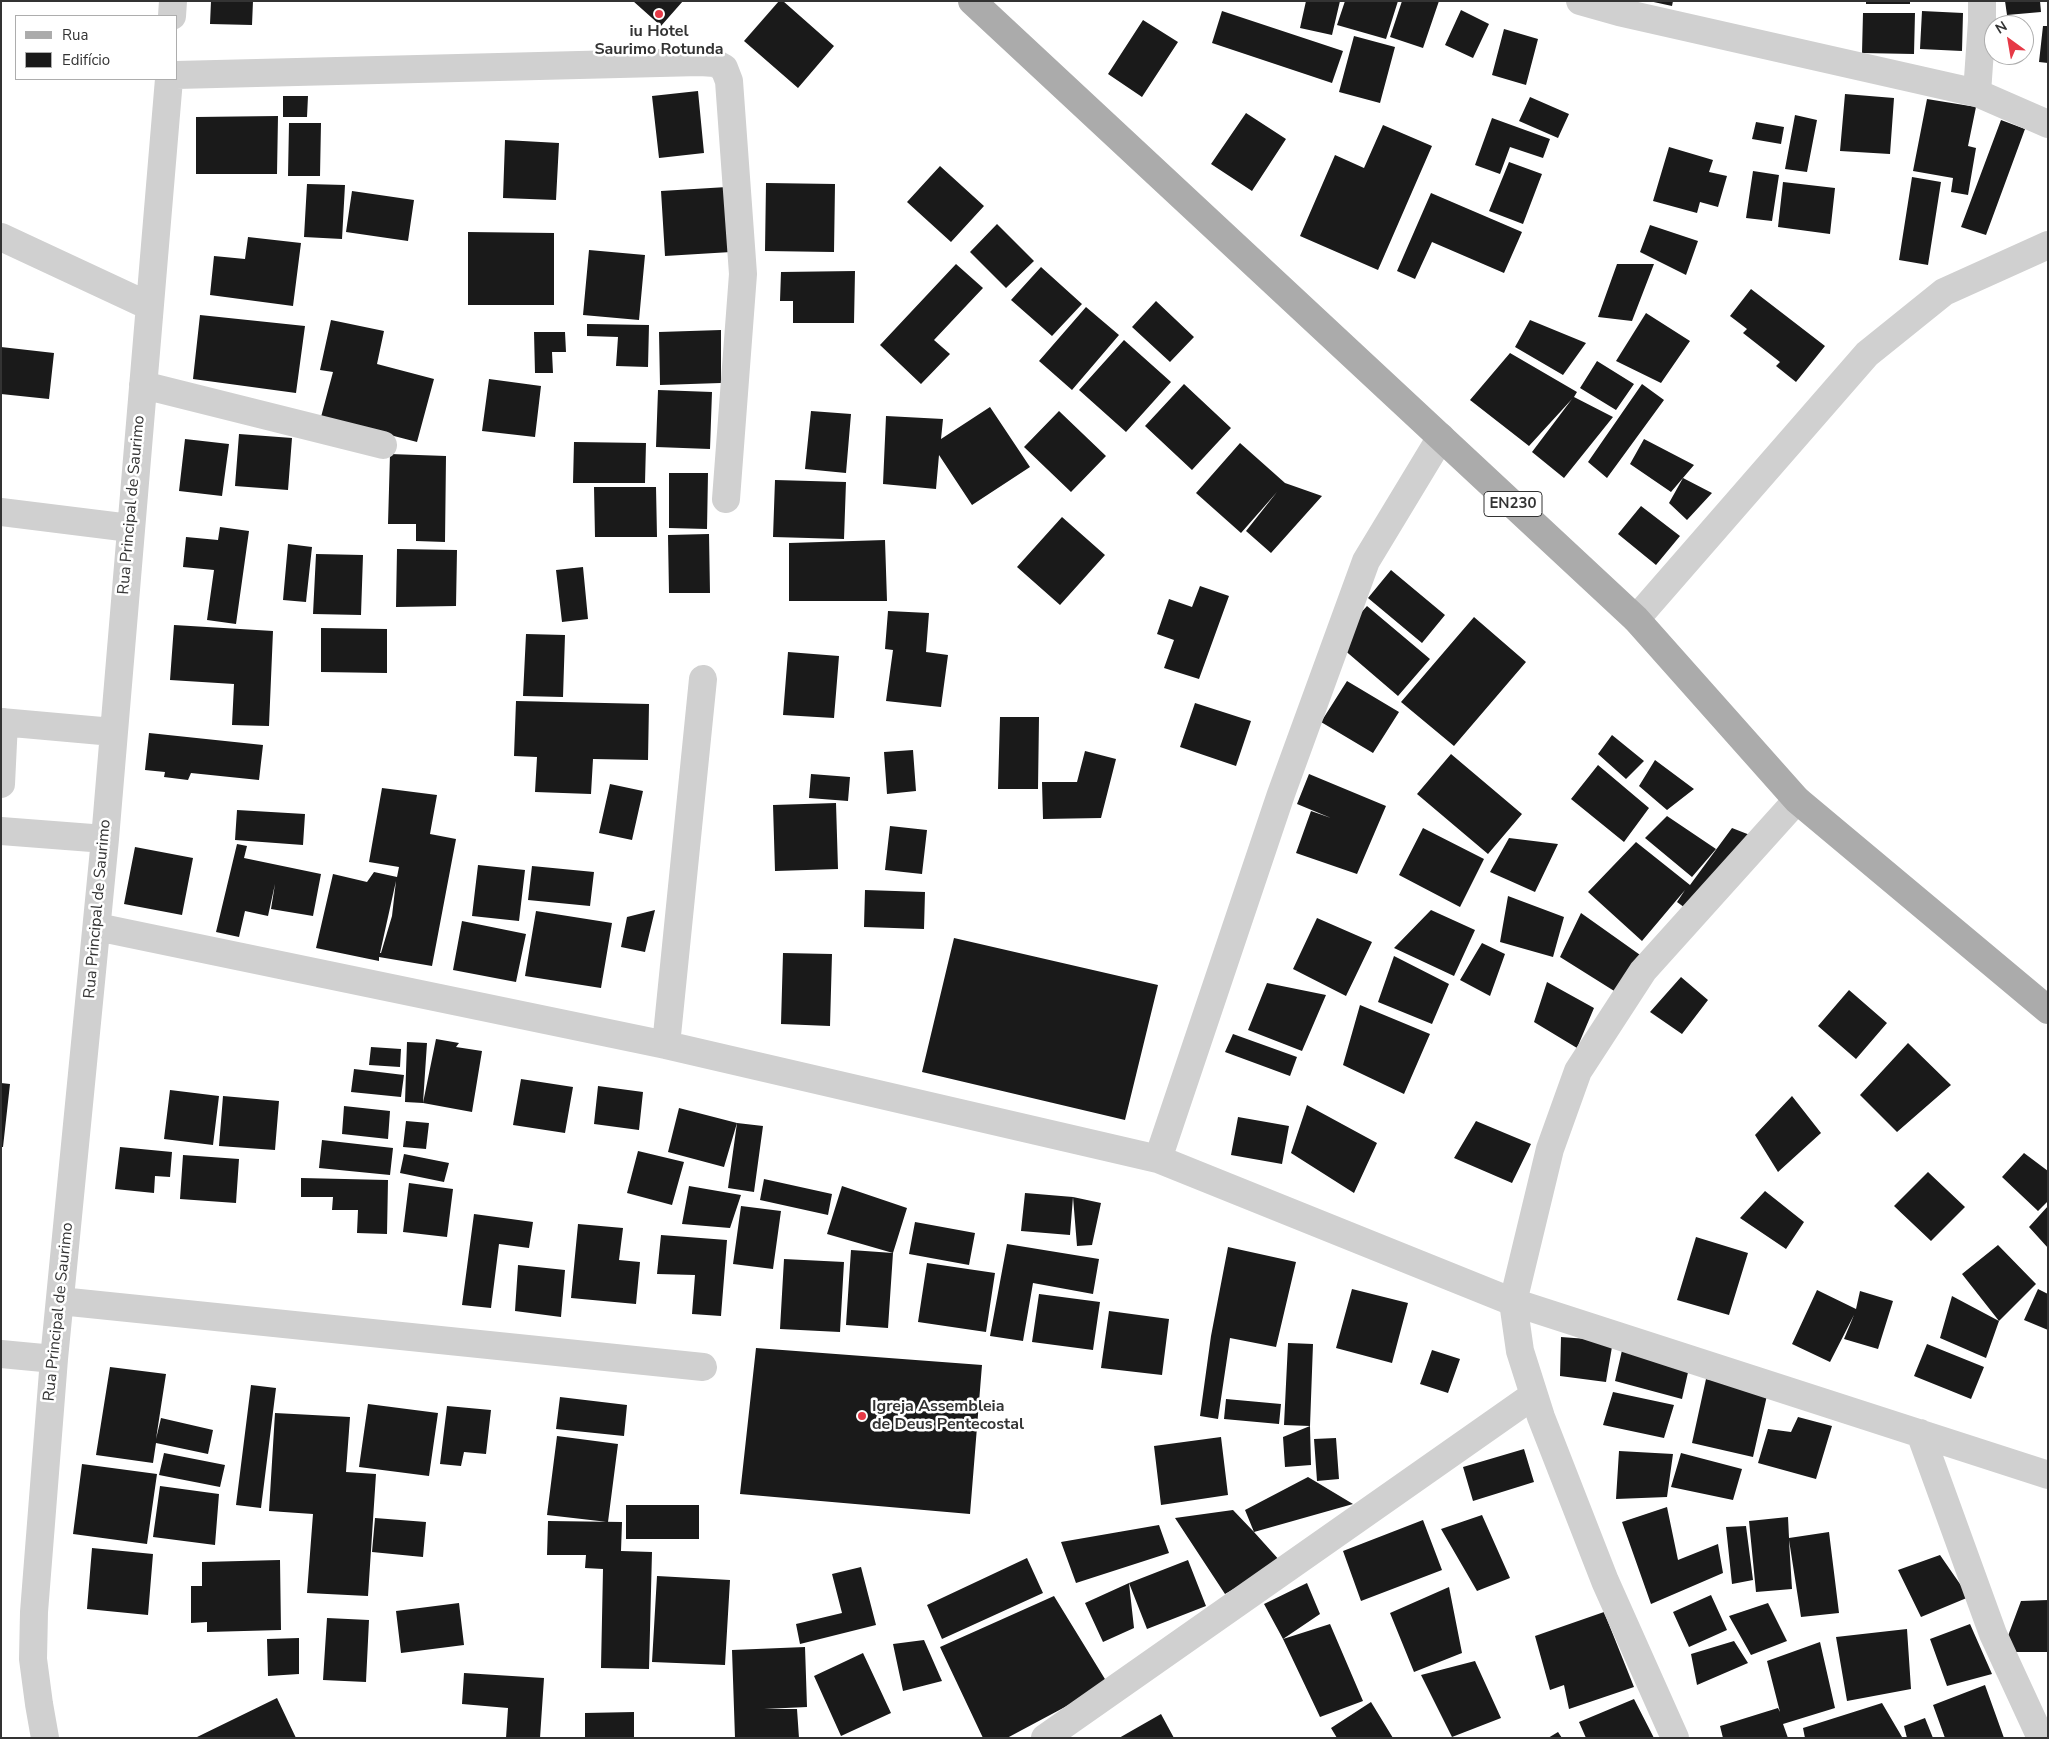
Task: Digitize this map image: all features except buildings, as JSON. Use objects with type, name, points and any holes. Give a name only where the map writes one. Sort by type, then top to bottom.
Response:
[{"type":"main road","name":"EN230","points":[[972,1],[1636,618],[1797,800],[2048,1010]]},
{"type":"street","points":[[172,15],[173,1]]},
{"type":"street","points":[[1580,1],[1619,12],[1977,93],[2048,124]]},
{"type":"street","points":[[1977,93],[1982,1]]},
{"type":"street","points":[[178,75],[700,62],[715,63],[724,68],[729,81],[743,274],[726,499]]},
{"type":"street","name":"Rua Principal de Saurimo","points":[[45,1738],[33,1659],[34,1612],[54,1359],[105,840],[169,80]]},
{"type":"street","points":[[1,237],[149,306]]},
{"type":"street","points":[[1636,618],[1867,354],[1944,292],[2048,245]]},
{"type":"street","points":[[143,385],[382,445]]},
{"type":"street","points":[[1158,1159],[1281,794],[1366,561],[1441,437]]},
{"type":"street","points":[[1,512],[130,528]]},
{"type":"street","points":[[666,1044],[703,679]]},
{"type":"street","points":[[1,784],[2,722],[113,732]]},
{"type":"street","points":[[1675,1738],[1606,1581],[1534,1395],[1520,1351],[1513,1302],[1550,1149],[1578,1071],[1643,971],[1797,800]]},
{"type":"street","points":[[1,831],[105,840]]},
{"type":"street","points":[[97,927],[666,1044],[1158,1159],[1513,1302],[2048,1475]]},
{"type":"street","points":[[60,1301],[703,1367]]},
{"type":"street","points":[[1,1354],[54,1359]]},
{"type":"street","points":[[1045,1738],[1534,1395]]},
{"type":"street","points":[[1920,1433],[1994,1634],[2041,1738]]},
{"type":"place","name":"iu Hotel Saurimo Rotunda","points":[[659,14]]},
{"type":"place","name":"Igreja Assembleia de Deus Pentecostal","points":[[862,1416]]}]
